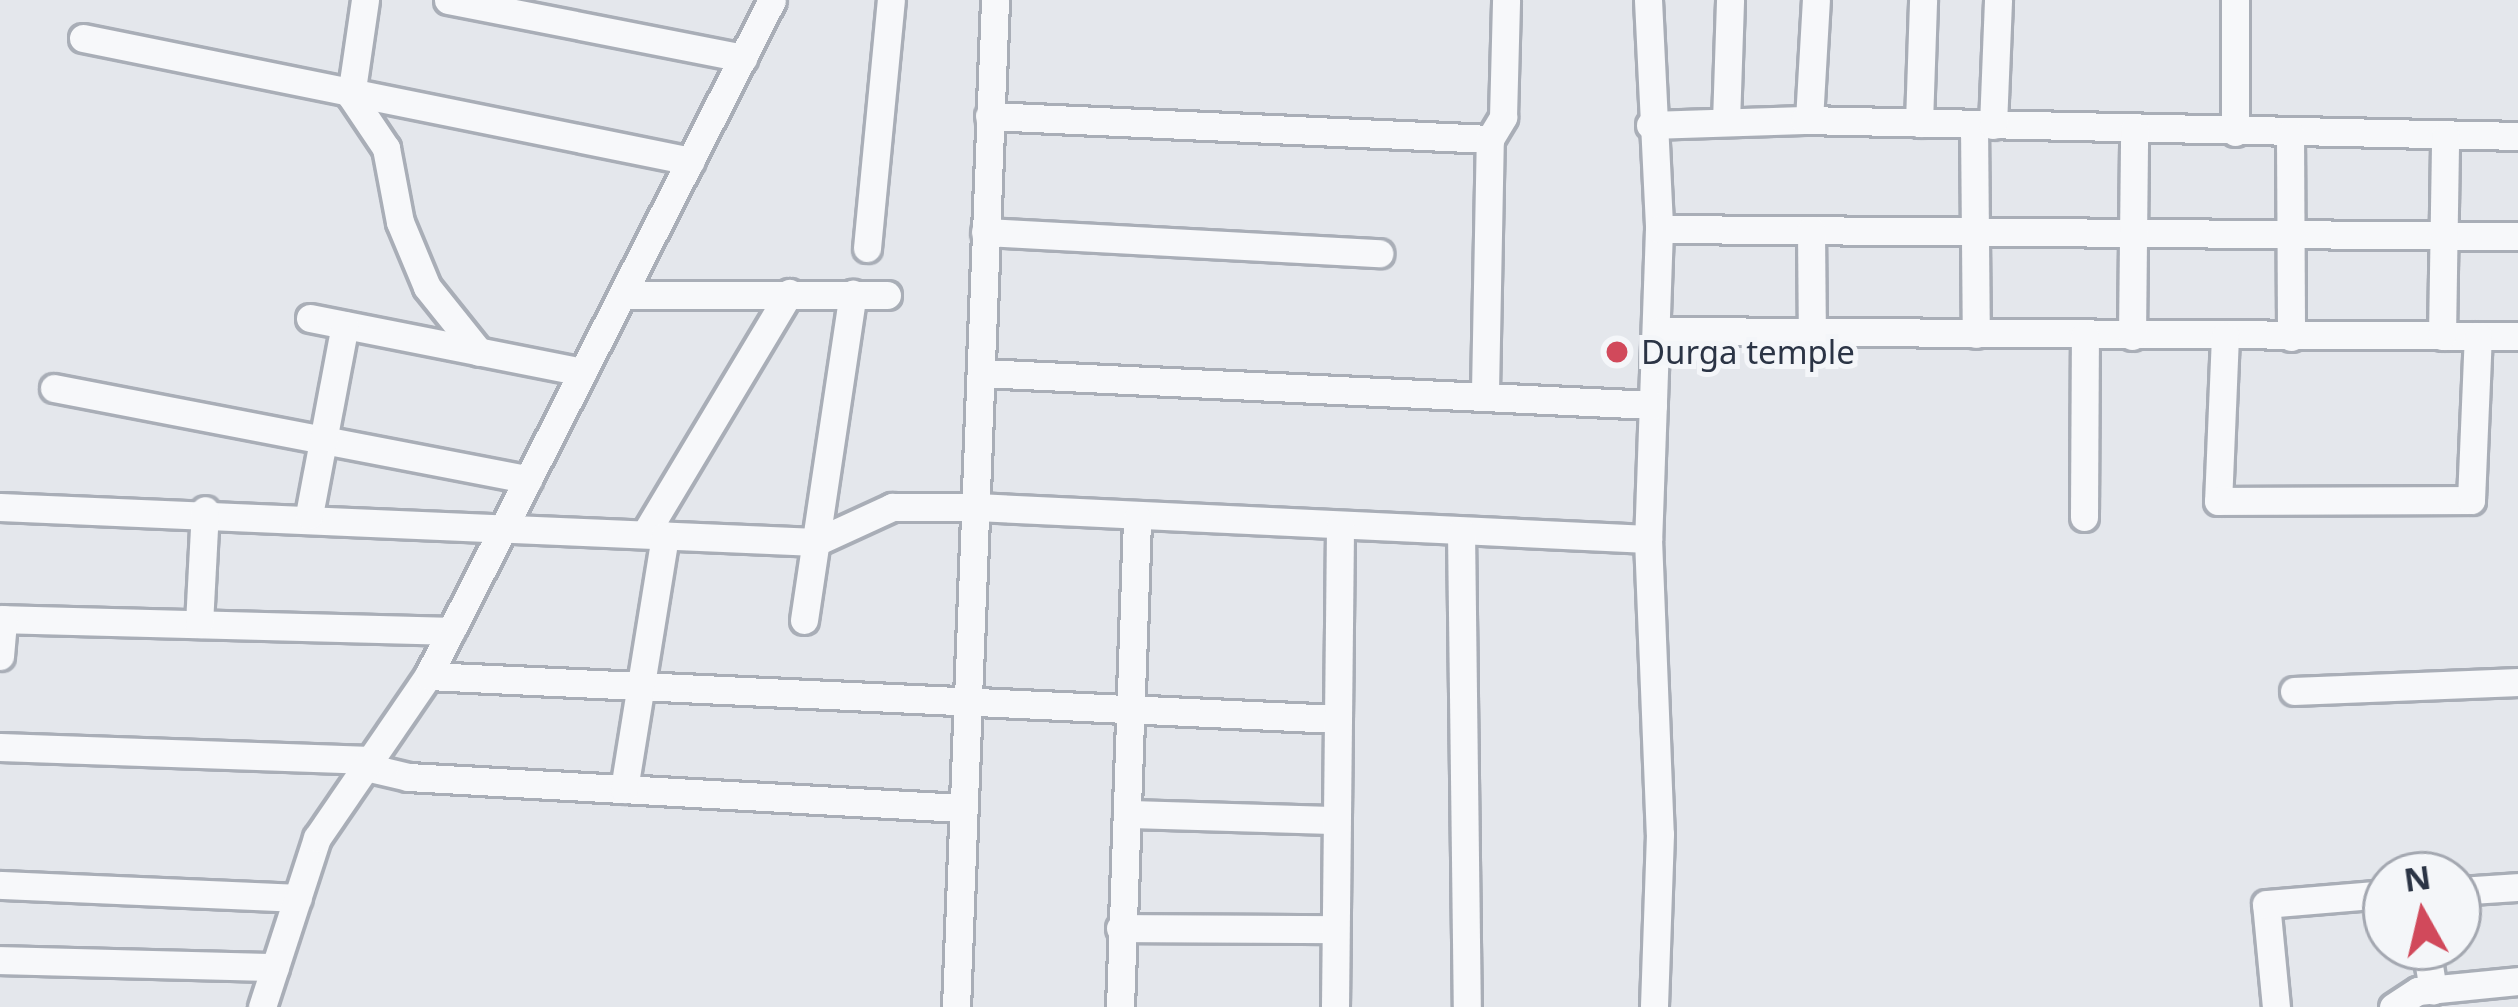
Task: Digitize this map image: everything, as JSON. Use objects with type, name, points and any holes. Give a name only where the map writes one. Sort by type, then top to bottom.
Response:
[{"type":"street","points":[[364,0],[351,96],[386,148],[400,222],[427,287],[479,352]]},
{"type":"street","points":[[448,0],[742,58]]},
{"type":"street","points":[[262,1007],[317,838],[428,676],[772,0]]},
{"type":"street","points":[[867,248],[891,0]]},
{"type":"street","points":[[956,1007],[995,0]]},
{"type":"street","points":[[1485,391],[1490,139],[1503,117],[1506,0]]},
{"type":"street","points":[[1648,0],[1650,124],[1659,229],[1648,539],[1660,834],[1654,1007]]},
{"type":"street","points":[[1726,122],[1730,0]]},
{"type":"street","points":[[1809,120],[1816,0]]},
{"type":"street","points":[[1919,123],[1923,0]]},
{"type":"street","points":[[1976,334],[1974,231],[1998,0]]},
{"type":"street","points":[[2235,0],[2235,132]]},
{"type":"street","points":[[83,38],[351,96],[691,161]]},
{"type":"street","points":[[989,116],[1490,139]]},
{"type":"street","points":[[1650,124],[1809,120],[2518,136]]},
{"type":"street","points":[[2132,336],[2134,129]]},
{"type":"street","points":[[2290,134],[2291,337]]},
{"type":"street","points":[[2443,336],[2445,136]]},
{"type":"street","points":[[1659,229],[2518,236]]},
{"type":"street","points":[[1811,230],[1812,336]]},
{"type":"street","points":[[985,232],[1379,253]]},
{"type":"street","points":[[624,789],[643,684],[655,534],[789,293]]},
{"type":"street","points":[[804,620],[853,294]]},
{"type":"street","points":[[622,295],[887,295]]},
{"type":"street","points":[[310,318],[583,372]]},
{"type":"street","points":[[309,514],[345,325]]},
{"type":"street","points":[[1658,332],[2518,336]]},
{"type":"street","points":[[2084,517],[2085,335]]},
{"type":"street","points":[[2224,336],[2218,501],[2471,500],[2478,336]]},
{"type":"street","points":[[981,373],[1485,391],[1653,405]]},
{"type":"street","points":[[54,388],[528,479]]},
{"type":"street","points":[[0,507],[309,514],[816,542],[892,507],[1648,539]]},
{"type":"street","points":[[199,624],[205,510]]},
{"type":"street","points":[[1120,1007],[1137,518]]},
{"type":"street","points":[[1335,1007],[1340,526]]},
{"type":"street","points":[[1461,531],[1468,1007]]},
{"type":"street","points":[[0,656],[2,619],[451,631]]},
{"type":"street","points":[[428,676],[1338,719]]},
{"type":"street","points":[[2294,691],[2518,682]]},
{"type":"street","points":[[0,747],[368,764],[408,777],[961,808]]},
{"type":"street","points":[[1127,814],[1335,820]]},
{"type":"street","points":[[0,885],[298,898]]},
{"type":"street","points":[[2482,889],[2518,887]]},
{"type":"street","points":[[2276,1007],[2266,904],[2362,896]]},
{"type":"street","points":[[1120,928],[1335,929]]},
{"type":"street","points":[[0,960],[275,967]]},
{"type":"street","points":[[2430,971],[2433,990]]},
{"type":"street","points":[[2393,1007],[2433,990],[2518,981]]},
{"type":"place","name":"Durga temple","points":[[1617,352]]}]
